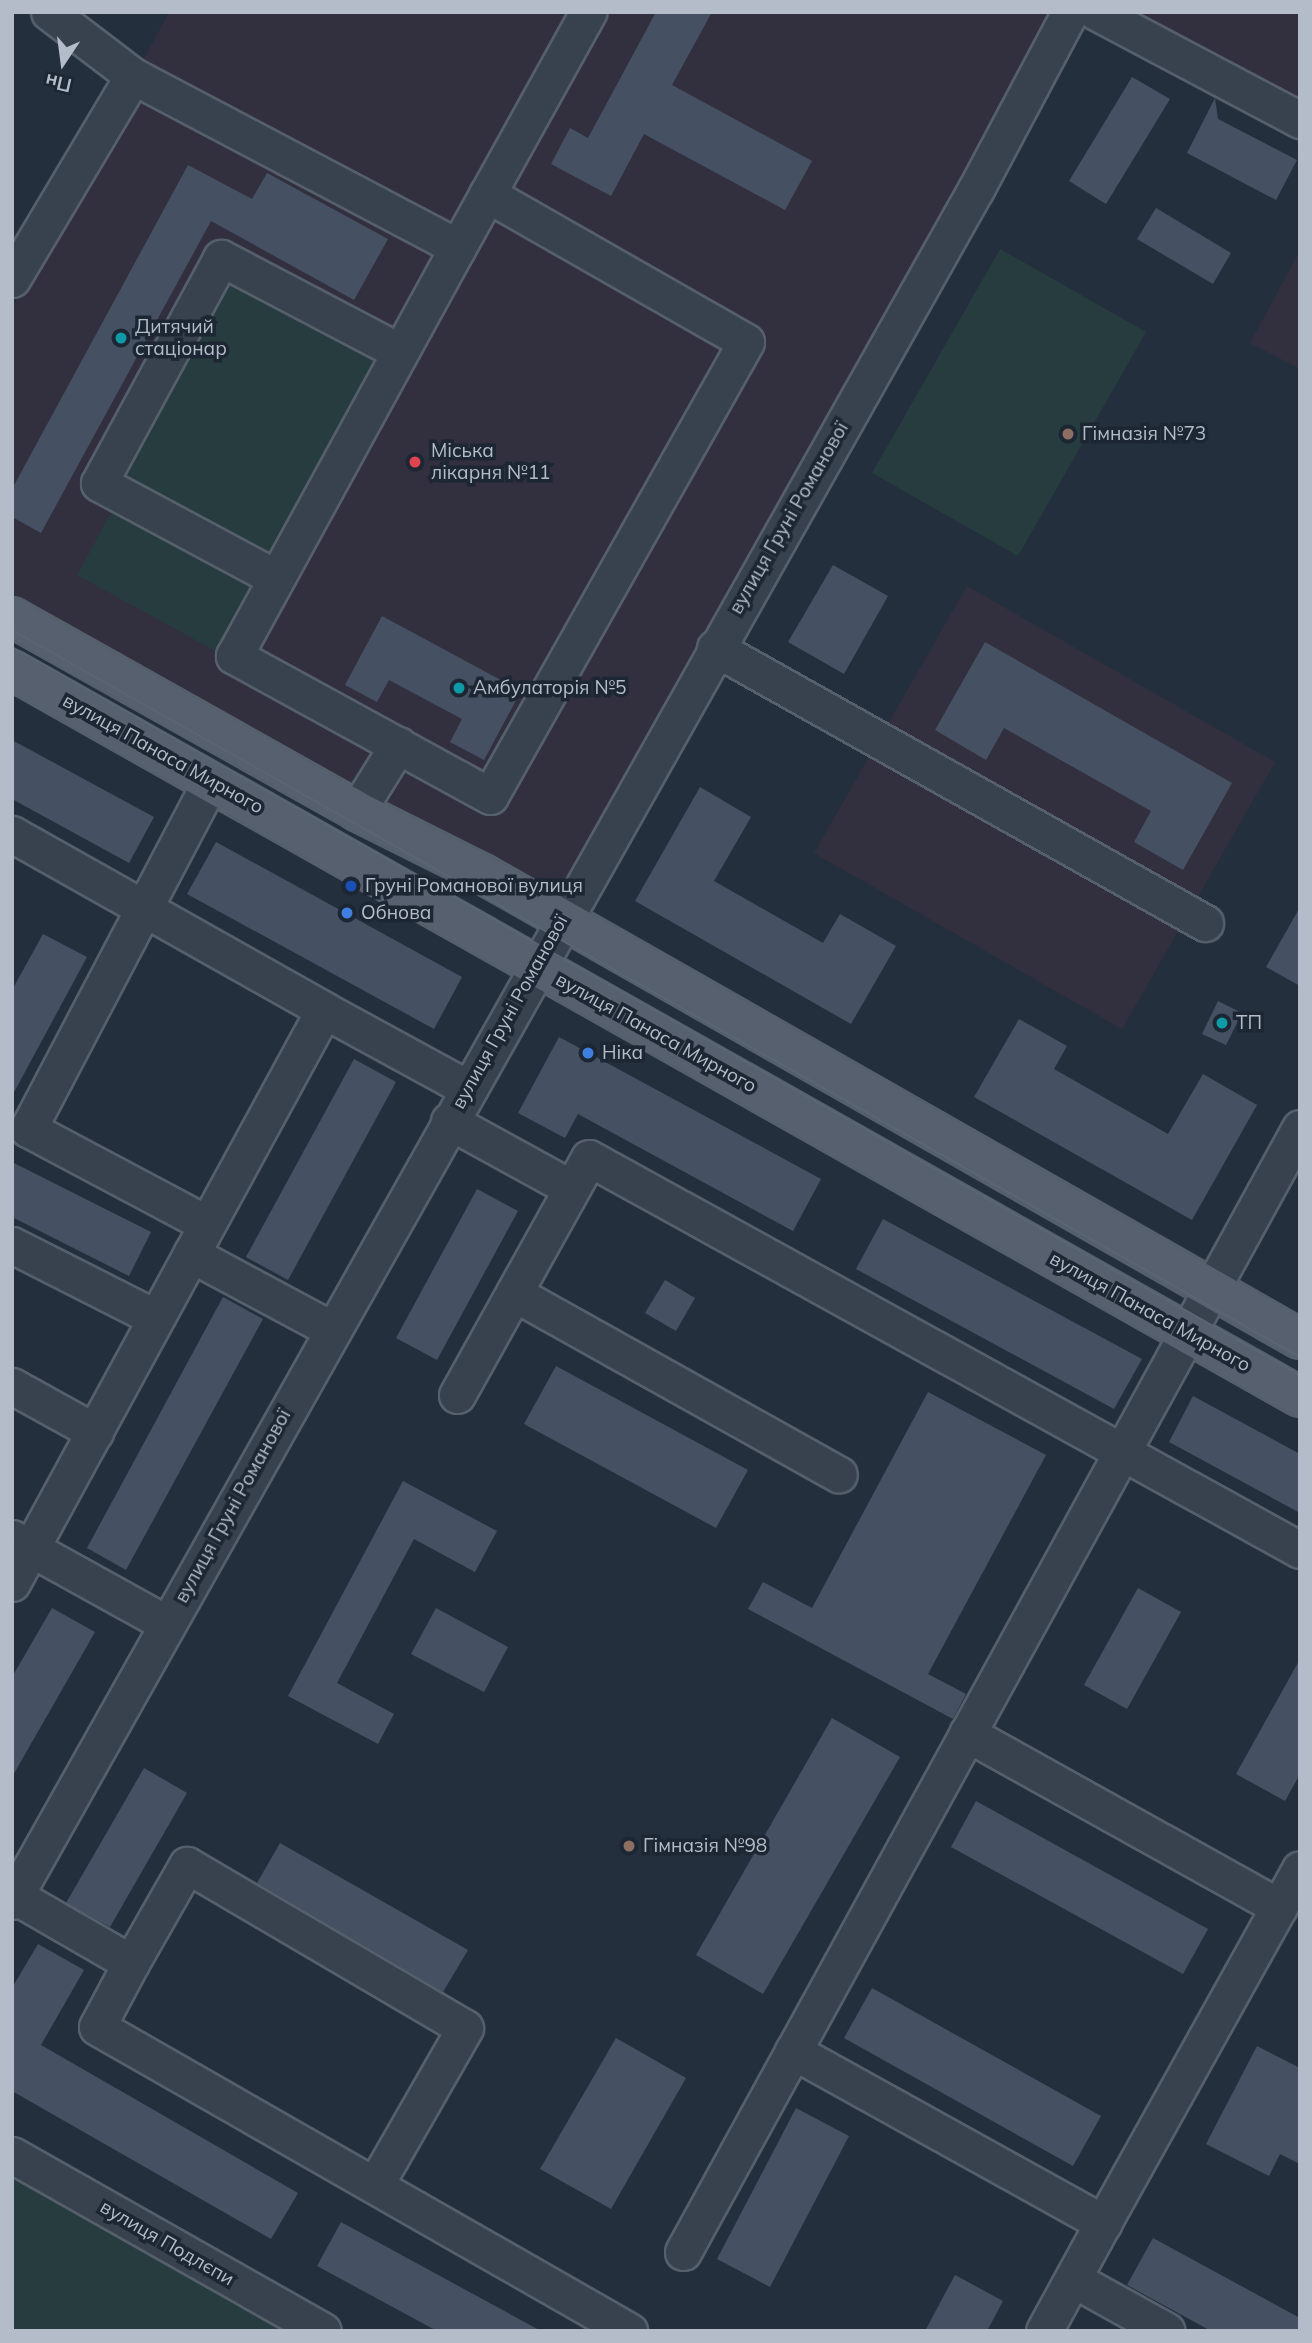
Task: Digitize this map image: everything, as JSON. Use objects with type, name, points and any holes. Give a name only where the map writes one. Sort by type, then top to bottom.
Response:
[{"type":"main road","points":[[12,617],[358,811],[562,920],[1300,1339]]},
{"type":"main road","name":"вулиця Панаса Мирного","points":[[12,670],[1300,1396]]},
{"type":"street","points":[[49,12],[133,76],[458,247]]},
{"type":"street","points":[[487,194],[746,342],[490,796],[234,656],[400,352],[487,194],[588,12]]},
{"type":"street","name":"вулиця Груні Романової","points":[[14,1898],[536,965],[976,189],[1070,12]]},
{"type":"street","points":[[1096,12],[1300,121]]},
{"type":"street","points":[[12,279],[133,76]]},
{"type":"street","points":[[276,578],[99,483],[221,258],[400,352]]},
{"type":"street","points":[[715,648],[1205,923]]},
{"type":"street","points":[[358,811],[398,745]]},
{"type":"street","points":[[211,781],[28,1129],[332,1329]]},
{"type":"street","points":[[12,834],[469,1089]]},
{"type":"street","points":[[12,1583],[22,1543],[94,1432],[324,1010]]},
{"type":"street","points":[[449,1121],[571,1188]]},
{"type":"street","points":[[682,2252],[1211,1289],[1291,1166],[1300,1128]]},
{"type":"street","points":[[457,1395],[589,1158],[1300,1550]]},
{"type":"street","points":[[12,1245],[156,1318]]},
{"type":"street","points":[[514,1293],[839,1475]]},
{"type":"street","points":[[12,1386],[94,1432]]},
{"type":"street","points":[[22,1543],[167,1624]]},
{"type":"street","points":[[967,1733],[1279,1907]]},
{"type":"street","points":[[375,2185],[465,2028],[187,1865],[97,2026],[629,2331]]},
{"type":"street","points":[[1044,2331],[1300,1869]]},
{"type":"street","points":[[14,1898],[131,1963]]},
{"type":"street","points":[[793,2051],[1103,2223]]},
{"type":"street","name":"вулиця Подлєпи","points":[[12,2155],[323,2331]]},
{"type":"street","points":[[1073,2279],[1167,2331]]},
{"type":"shaded area","name":"Міська лікарня №11","points":[[169,12],[1070,12],[562,920],[12,617],[12,308]]},
{"type":"shaded area","points":[[1096,12],[1300,12],[1300,120]]},
{"type":"shaded area","points":[[1300,251],[1300,369],[1250,343]]},
{"type":"shaded area","points":[[967,586],[1275,762],[1122,1029],[814,853]]},
{"type":"green space","points":[[1000,249],[1146,332],[1018,556],[872,473]]},
{"type":"green space","points":[[228,278],[378,355],[272,560],[122,482]]},
{"type":"green space","points":[[114,507],[257,585],[219,653],[77,575]]},
{"type":"green space","points":[[12,2155],[323,2331],[12,2331]]},
{"type":"building","points":[[656,12],[712,12],[672,85],[812,161],[785,210],[644,134],[611,196],[551,164],[570,128],[588,138]]},
{"type":"building","points":[[1132,77],[1170,99],[1106,204],[1069,181]]},
{"type":"building","points":[[1215,98],[1218,119],[1297,160],[1276,200],[1187,153]]},
{"type":"building","name":"Дитячий стаціонар","points":[[188,165],[252,199],[267,173],[388,239],[354,300],[211,221],[41,533],[12,517],[12,489]]},
{"type":"building","points":[[1156,208],[1231,253],[1213,284],[1137,239]]},
{"type":"building","points":[[833,565],[888,596],[844,674],[788,642]]},
{"type":"building","name":"Амбулаторія №5","points":[[382,616],[521,691],[484,760],[450,742],[462,719],[389,680],[377,702],[345,685]]},
{"type":"building","points":[[985,642],[1232,783],[1183,870],[1134,842],[1151,811],[1004,728],[986,760],[935,730]]},
{"type":"building","points":[[12,740],[154,817],[129,863],[12,799]]},
{"type":"building","points":[[700,787],[751,817],[714,881],[823,943],[840,914],[896,946],[851,1024],[635,901]]},
{"type":"building","points":[[216,842],[462,977],[434,1029],[187,894]]},
{"type":"building","points":[[1300,907],[1300,986],[1266,967]]},
{"type":"building","points":[[43,934],[87,957],[12,1096],[12,990]]},
{"type":"building","name":"ТП","points":[[1218,1001],[1242,1013],[1226,1045],[1202,1034]]},
{"type":"building","points":[[1019,1019],[1067,1046],[1054,1069],[1168,1134],[1203,1074],[1257,1105],[1192,1220],[974,1097]]},
{"type":"building","points":[[559,1037],[821,1179],[793,1231],[578,1114],[565,1138],[518,1113]]},
{"type":"building","points":[[354,1059],[396,1082],[288,1280],[246,1257]]},
{"type":"building","points":[[12,1162],[151,1232],[129,1276],[12,1217]]},
{"type":"building","points":[[477,1189],[518,1211],[437,1360],[396,1338]]},
{"type":"building","points":[[883,1219],[1142,1359],[1114,1409],[856,1269]]},
{"type":"building","points":[[665,1280],[695,1298],[676,1331],[645,1313]]},
{"type":"building","points":[[223,1297],[263,1319],[126,1570],[87,1548]]},
{"type":"building","points":[[556,1366],[748,1470],[716,1528],[524,1424]]},
{"type":"building","points":[[928,1392],[1046,1455],[928,1674],[966,1694],[953,1719],[748,1609],[763,1582],[812,1608]]},
{"type":"building","points":[[1193,1396],[1300,1454],[1300,1513],[1169,1442]]},
{"type":"building","points":[[403,1481],[497,1531],[475,1572],[414,1539],[337,1683],[394,1714],[378,1744],[288,1696]]},
{"type":"building","points":[[1138,1588],[1181,1612],[1127,1709],[1084,1685]]},
{"type":"building","points":[[52,1608],[95,1632],[12,1777],[12,1677]]},
{"type":"building","points":[[436,1608],[508,1647],[484,1692],[411,1654]]},
{"type":"building","points":[[1300,1659],[1300,1774],[1285,1801],[1236,1774]]},
{"type":"building","points":[[832,1718],[900,1757],[763,1994],[696,1955]]},
{"type":"building","points":[[144,1768],[187,1793],[110,1927],[66,1903]]},
{"type":"building","points":[[976,1801],[1208,1929],[1183,1974],[951,1847]]},
{"type":"building","points":[[280,1843],[468,1950],[443,1992],[257,1883]]},
{"type":"building","points":[[38,1944],[84,1970],[41,2045],[298,2193],[271,2239],[12,2091],[12,1988]]},
{"type":"building","points":[[872,1988],[1101,2116],[1073,2166],[844,2038]]},
{"type":"building","points":[[616,2038],[686,2078],[611,2209],[540,2169]]},
{"type":"building","points":[[1257,2046],[1300,2068],[1300,2164],[1280,2154],[1269,2176],[1206,2144]]},
{"type":"building","points":[[796,2108],[849,2136],[770,2287],[717,2259]]},
{"type":"building","points":[[341,2222],[541,2331],[437,2331],[317,2266]]},
{"type":"building","points":[[1153,2238],[1300,2318],[1300,2331],[1211,2331],[1127,2285]]},
{"type":"building","points":[[955,2275],[1003,2301],[987,2331],[925,2331]]},
{"type":"tram line","points":[[12,630],[1300,1357]]},
{"type":"tram line","points":[[12,647],[1300,1375]]},
{"type":"place","name":"Дитячий стаціонар","points":[[121,338]]},
{"type":"place","name":"Гімназія №73","points":[[1068,434]]},
{"type":"place","name":"Міська лікарня №11","points":[[415,462]]},
{"type":"place","name":"Амбулаторія №5","points":[[459,688]]},
{"type":"place","name":"Груні Романової вулиця","points":[[351,886]]},
{"type":"place","name":"Обнова","points":[[347,913]]},
{"type":"place","name":"ТП","points":[[1222,1023]]},
{"type":"place","name":"Ніка","points":[[588,1053]]},
{"type":"place","name":"Гімназія №98","points":[[629,1846]]}]
